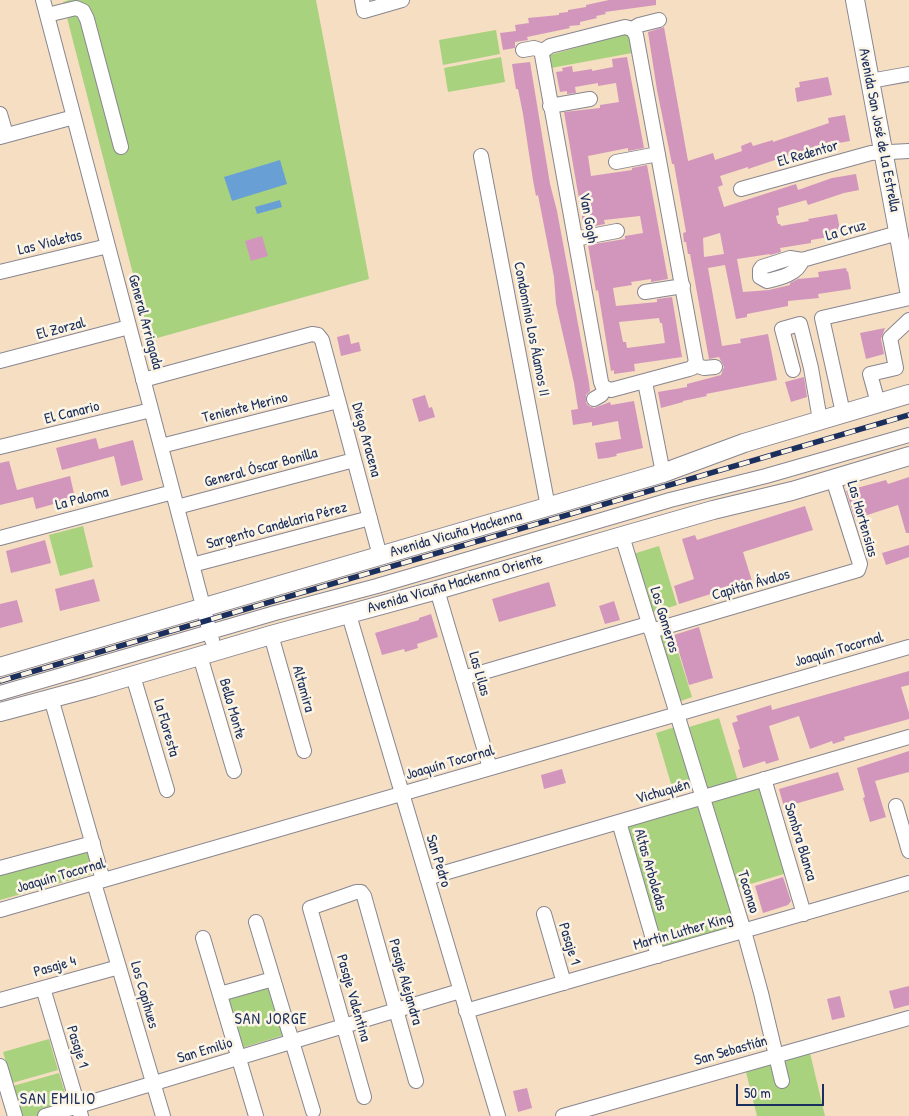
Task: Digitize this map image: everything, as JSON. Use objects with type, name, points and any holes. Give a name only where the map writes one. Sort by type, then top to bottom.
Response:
[{"type":"main road","name":"Avenida San José de La Estrella","points":[[855,0],[909,290]]},
{"type":"main road","name":"Avenida Vicuña Mackenna","points":[[0,667],[663,473],[744,443],[909,394]]},
{"type":"main road","name":"Avenida Vicuña Mackenna Oriente","points":[[0,712],[133,676],[271,635],[349,615],[622,536],[833,479],[909,456]]},
{"type":"street","name":"General Arriagada","points":[[43,0],[210,632],[207,654]]},
{"type":"street","points":[[362,0],[364,11],[402,0]]},
{"type":"street","points":[[47,15],[76,8],[83,11],[87,19],[121,147]]},
{"type":"street","points":[[632,29],[639,25],[660,20]]},
{"type":"street","points":[[523,50],[534,48],[543,51],[550,46],[624,27],[632,29],[636,34],[696,358],[695,365],[689,369],[611,390],[606,388],[601,395],[594,399]]},
{"type":"street","name":"Van Gogh","points":[[543,51],[542,60],[550,106],[601,382],[606,388]]},
{"type":"street","points":[[870,81],[909,74]]},
{"type":"street","points":[[550,106],[590,99]]},
{"type":"street","points":[[0,114],[3,136],[74,117]]},
{"type":"street","name":"El Redentor","points":[[741,189],[871,153],[909,151]]},
{"type":"street","points":[[616,162],[658,154]]},
{"type":"street","name":"Condominio Los Álamos II","points":[[481,156],[548,507]]},
{"type":"street","points":[[575,239],[617,230]]},
{"type":"street","name":"La Cruz","points":[[802,260],[898,233]]},
{"type":"street","name":"Las Violetas","points":[[0,272],[108,246]]},
{"type":"street","points":[[646,292],[683,286]]},
{"type":"street","points":[[843,413],[822,318],[909,298]]},
{"type":"street","points":[[878,403],[870,374],[896,368],[890,338],[909,320]]},
{"type":"street","points":[[793,370],[782,328],[800,324],[811,368],[820,420]]},
{"type":"street","name":"El Zorzal","points":[[0,361],[130,328]]},
{"type":"street","name":"Diego Aracena","points":[[143,380],[312,334],[318,335],[322,340],[380,556]]},
{"type":"street","points":[[695,365],[704,368],[715,367]]},
{"type":"street","points":[[645,382],[663,473]]},
{"type":"street","name":"Teniente Merino","points":[[161,446],[338,401]]},
{"type":"street","name":"El Canario","points":[[0,447],[151,410]]},
{"type":"street","points":[[0,693],[377,586],[670,500],[766,476],[909,435]]},
{"type":"street","name":"General Óscar Bonilla","points":[[177,507],[354,460]]},
{"type":"street","name":"Las Hortensias","points":[[833,479],[860,569]]},
{"type":"street","name":"La Paloma","points":[[0,538],[173,492]]},
{"type":"street","name":"Sargento Candelaria Pérez","points":[[192,565],[370,518]]},
{"type":"street","name":"Los Gomeros","points":[[622,536],[676,714]]},
{"type":"street","name":"Capitán Ávalos","points":[[463,678],[860,569]]},
{"type":"street","name":"Las Lilas","points":[[437,590],[490,768]]},
{"type":"street","name":"San Pedro","points":[[349,615],[498,1116]]},
{"type":"street","name":"Altamira","points":[[271,635],[304,751]]},
{"type":"street","name":"Joaquín Tocornal","points":[[0,910],[909,646]]},
{"type":"street","name":"Bello Monte","points":[[207,654],[234,771]]},
{"type":"street","name":"La Floresta","points":[[133,676],[167,790]]},
{"type":"street","name":"Los Copihues","points":[[51,698],[93,843],[99,882],[119,967],[163,1116]]},
{"type":"street","name":"Toconao","points":[[676,714],[744,931],[782,1081]]},
{"type":"street","name":"Vichuquén","points":[[426,878],[909,737]]},
{"type":"street","name":"Sombra Blanca","points":[[764,779],[804,914]]},
{"type":"street","points":[[896,806],[909,851]]},
{"type":"street","name":"Altas Arboledas","points":[[619,822],[658,956]]},
{"type":"street","name":"Joaquín Tocornal","points":[[0,868],[93,843]]},
{"type":"street","name":"Martin Luther King","points":[[466,1011],[909,883]]},
{"type":"street","name":"Pasaje Valentina","points":[[361,892],[310,908],[364,1097]]},
{"type":"street","name":"Pasaje Alejandra","points":[[361,892],[364,896],[416,1081]]},
{"type":"street","name":"Pasaje 1","points":[[544,914],[564,983]]},
{"type":"street","points":[[256,922],[313,1112]]},
{"type":"street","points":[[203,938],[256,1116]]},
{"type":"street","name":"Pasaje 4","points":[[0,1000],[119,967]]},
{"type":"street","points":[[220,994],[273,979]]},
{"type":"street","name":"Pasaje 1","points":[[43,988],[79,1111]]},
{"type":"street","name":"San Emilio","points":[[45,1116],[79,1111],[153,1084],[460,991]]},
{"type":"street","name":"San Sebastián","points":[[563,1116],[909,1018]]},
{"type":"street","points":[[0,1066],[15,1116]]},
{"type":"green space","points":[[69,0],[316,0],[369,279],[150,340],[63,2]]},
{"type":"green space","points":[[496,30],[500,54],[443,65],[439,40]]},
{"type":"green space","points":[[628,33],[632,53],[551,68],[550,55]]},
{"type":"green space","points":[[501,57],[505,82],[448,92],[444,68]]},
{"type":"green space","points":[[83,526],[93,567],[60,576],[49,535]]},
{"type":"green space","points":[[659,546],[677,605],[651,613],[633,554]]},
{"type":"green space","points":[[671,629],[692,697],[678,702],[656,634]]},
{"type":"green space","points":[[719,718],[741,791],[761,786],[787,873],[737,888],[689,727]]},
{"type":"green space","points":[[675,727],[694,787],[674,794],[656,733]]},
{"type":"green space","points":[[699,804],[736,926],[660,948],[623,826]]},
{"type":"green space","points":[[86,849],[95,873],[0,900],[0,872]]},
{"type":"green space","points":[[273,984],[288,1034],[241,1048],[226,998]]},
{"type":"green space","points":[[49,1039],[58,1070],[12,1083],[3,1052]]},
{"type":"green space","points":[[810,1053],[825,1116],[757,1116],[746,1072]]},
{"type":"green space","points":[[59,1073],[69,1106],[36,1116],[21,1116],[13,1086]]},
{"type":"water","points":[[280,160],[287,184],[232,201],[224,177]]},
{"type":"water","points":[[280,200],[282,207],[257,214],[255,207]]},
{"type":"building","points":[[609,0],[656,0],[656,5],[605,12],[606,14],[596,16],[597,18],[580,22],[580,25],[527,37],[528,40],[515,42],[515,48],[503,50],[500,33],[516,31],[515,25],[529,23],[528,18],[559,15],[559,13],[568,12],[568,10]]},
{"type":"building","points":[[664,27],[688,161],[713,153],[715,160],[742,151],[741,146],[751,142],[753,146],[773,140],[773,142],[829,123],[828,118],[845,115],[850,141],[833,144],[832,141],[748,169],[748,167],[720,176],[723,185],[718,187],[724,207],[796,184],[798,190],[832,178],[856,174],[859,190],[808,205],[806,200],[778,208],[779,215],[776,216],[778,224],[781,226],[837,214],[841,235],[811,240],[811,243],[780,248],[781,252],[770,255],[737,259],[743,292],[769,290],[790,285],[790,283],[798,279],[819,277],[818,272],[846,268],[851,289],[818,294],[819,298],[788,301],[788,306],[747,314],[747,317],[736,319],[725,265],[708,268],[722,346],[741,343],[740,339],[768,334],[777,380],[706,394],[707,396],[661,408],[658,392],[687,387],[687,384],[721,375],[724,367],[719,357],[709,359],[690,254],[688,254],[686,242],[684,242],[683,233],[686,232],[674,164],[672,164],[657,90],[648,32]],"holes":[[[720,233],[724,254],[704,257],[703,238]]]},
{"type":"building","points":[[627,57],[644,148],[628,151],[628,148],[588,156],[591,176],[632,170],[632,168],[647,165],[668,279],[651,282],[651,279],[631,282],[632,285],[613,288],[616,306],[657,302],[657,299],[672,297],[682,357],[634,364],[635,371],[614,374],[614,370],[611,371],[598,290],[596,291],[588,245],[625,239],[625,236],[643,233],[640,216],[604,220],[605,224],[584,228],[564,112],[600,108],[600,105],[619,102],[616,83],[598,86],[598,83],[575,87],[576,93],[567,94],[567,91],[560,92],[556,72],[563,71],[562,68],[572,66],[573,72],[613,67],[612,59]],"holes":[[[659,318],[660,323],[662,323],[665,343],[627,348],[626,342],[623,342],[619,322]]]},
{"type":"building","points":[[530,62],[550,184],[557,211],[589,383],[590,391],[586,395],[586,403],[594,408],[610,402],[611,405],[634,401],[643,448],[616,454],[617,456],[598,459],[595,443],[621,439],[618,421],[592,426],[592,422],[573,425],[571,410],[578,409],[574,383],[556,304],[554,277],[538,195],[536,196],[523,114],[512,64]]},
{"type":"building","points":[[828,77],[832,95],[797,102],[795,88],[800,87],[799,82]]},
{"type":"building","points":[[262,236],[268,256],[251,261],[245,241]]},
{"type":"building","points":[[885,328],[881,339],[884,354],[866,359],[860,333]]},
{"type":"building","points":[[349,334],[351,344],[359,342],[361,351],[341,356],[337,337]]},
{"type":"building","points":[[804,377],[807,397],[791,402],[785,382]]},
{"type":"building","points":[[425,395],[429,408],[432,407],[435,417],[419,422],[412,399]]},
{"type":"building","points":[[96,438],[99,449],[133,440],[143,480],[121,486],[114,456],[62,470],[56,448]]},
{"type":"building","points":[[9,461],[17,490],[70,476],[75,498],[36,509],[33,497],[0,505],[0,463]]},
{"type":"building","points":[[909,477],[909,533],[906,533],[898,505],[855,519],[846,491],[886,480],[888,484]]},
{"type":"building","points":[[805,506],[813,530],[743,552],[752,581],[679,604],[674,586],[694,579],[682,539],[695,535],[697,540]]},
{"type":"building","points":[[45,540],[51,563],[11,573],[6,551]]},
{"type":"building","points":[[909,545],[909,557],[886,565],[882,553]]},
{"type":"building","points":[[94,579],[100,601],[60,611],[55,589]]},
{"type":"building","points":[[549,582],[556,606],[499,622],[492,599]]},
{"type":"building","points":[[17,600],[23,622],[0,628],[0,604]]},
{"type":"building","points":[[614,601],[620,620],[605,624],[599,606]]},
{"type":"building","points":[[431,614],[438,637],[417,644],[418,648],[405,652],[404,649],[382,655],[375,633],[419,620],[419,618]]},
{"type":"building","points":[[699,627],[713,678],[689,685],[674,635]]},
{"type":"building","points":[[909,671],[909,685],[901,687],[909,719],[844,737],[845,740],[833,744],[832,741],[810,749],[799,716],[769,726],[779,760],[766,764],[765,761],[743,768],[738,750],[740,749],[732,723],[738,721],[736,716],[771,705],[772,710]]},
{"type":"building","points":[[909,751],[909,772],[875,781],[886,817],[870,822],[857,768]]},
{"type":"building","points":[[562,769],[566,783],[544,789],[541,775]]},
{"type":"building","points":[[838,772],[844,790],[784,807],[779,789]]},
{"type":"building","points":[[783,877],[791,901],[788,905],[763,913],[755,886]]},
{"type":"building","points":[[909,986],[909,1005],[894,1009],[889,991]]},
{"type":"building","points":[[840,996],[845,1017],[832,1020],[827,999]]},
{"type":"building","points":[[527,1088],[532,1108],[518,1112],[513,1091]]},
{"type":"railway","points":[[0,681],[909,415]]},
{"type":"district","name":"SAN JORGE","points":[[271,1020]]},
{"type":"district","name":"SAN EMILIO","points":[[58,1100]]}]
